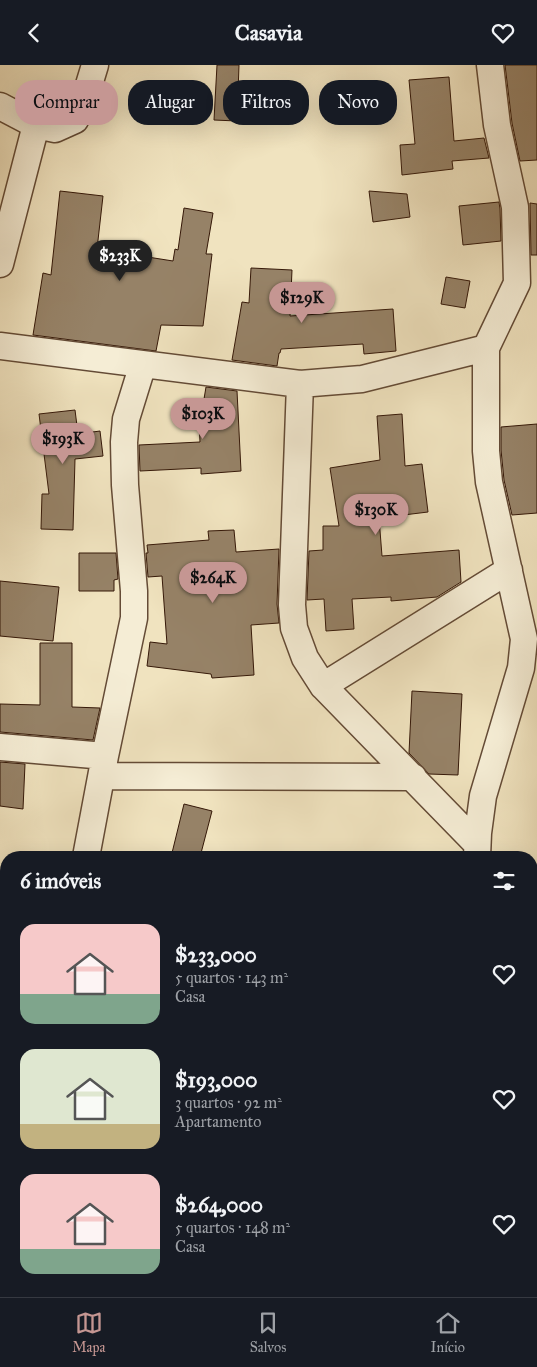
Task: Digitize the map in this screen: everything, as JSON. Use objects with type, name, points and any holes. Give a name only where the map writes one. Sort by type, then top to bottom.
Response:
[{"type":"street","points":[[90,80],[95,65]]},
{"type":"street","points":[[477,851],[483,796],[521,668],[524,639],[489,482],[486,451],[486,348],[527,283],[515,207],[497,125],[490,65]]},
{"type":"street","points":[[0,106],[15,114]]},
{"type":"street","points":[[0,263],[36,125],[55,129],[65,125]]},
{"type":"street","points":[[0,346],[300,384],[362,379],[486,348]]},
{"type":"street","points":[[87,851],[134,619],[134,591],[124,441],[126,419],[143,364]]},
{"type":"street","points":[[300,384],[292,605],[294,628],[305,658],[323,686],[413,777],[477,851]]},
{"type":"street","points":[[323,686],[509,570]]},
{"type":"street","points":[[0,747],[104,766],[413,777]]},
{"type":"building","points":[[217,65],[239,65],[238,80],[223,80],[223,120],[214,120]]},
{"type":"building","points":[[505,65],[537,65],[537,160],[520,161],[512,123]]},
{"type":"building","points":[[449,77],[454,141],[484,138],[489,158],[452,161],[453,169],[402,175],[400,145],[415,144],[409,80]]},
{"type":"building","points":[[60,191],[103,196],[97,249],[173,261],[175,249],[178,250],[184,208],[213,213],[206,254],[212,254],[203,326],[161,325],[156,351],[33,335],[43,273],[51,275]]},
{"type":"building","points":[[369,191],[407,194],[410,217],[373,222]]},
{"type":"building","points":[[499,202],[501,241],[463,245],[459,206]]},
{"type":"building","points":[[530,203],[537,204],[537,255],[531,255]]},
{"type":"building","points":[[251,268],[292,270],[290,316],[393,309],[396,351],[364,354],[363,344],[281,349],[277,366],[232,360],[242,302],[249,303]]},
{"type":"building","points":[[446,277],[470,281],[465,308],[441,304]]},
{"type":"building","points":[[206,387],[237,391],[241,471],[201,474],[201,468],[140,471],[139,445],[200,442],[198,400],[204,399]]},
{"type":"building","points":[[75,410],[78,434],[100,431],[103,456],[75,459],[73,530],[41,529],[42,494],[49,494],[39,414]]},
{"type":"building","points":[[402,414],[405,466],[422,464],[428,512],[379,518],[382,556],[459,550],[461,582],[437,597],[391,601],[391,597],[352,599],[354,629],[326,631],[324,599],[307,600],[309,551],[323,550],[323,526],[339,526],[330,468],[380,460],[377,416]]},
{"type":"building","points":[[537,424],[537,513],[512,515],[504,480],[501,427]]},
{"type":"building","points":[[234,530],[236,552],[279,549],[277,604],[279,623],[251,625],[254,675],[212,678],[211,674],[147,666],[150,642],[167,644],[162,576],[148,577],[147,545],[209,540],[208,531]]},
{"type":"building","points":[[79,553],[116,553],[118,579],[114,580],[114,591],[79,591]]},
{"type":"building","points":[[0,581],[59,587],[53,641],[0,636]]},
{"type":"building","points":[[40,643],[72,643],[72,707],[100,708],[93,740],[0,732],[0,704],[40,705]]},
{"type":"building","points":[[412,691],[462,694],[458,775],[429,774],[409,753]]},
{"type":"building","points":[[0,762],[25,764],[23,809],[0,806]]},
{"type":"building","points":[[184,804],[212,811],[202,851],[172,851]]}]
